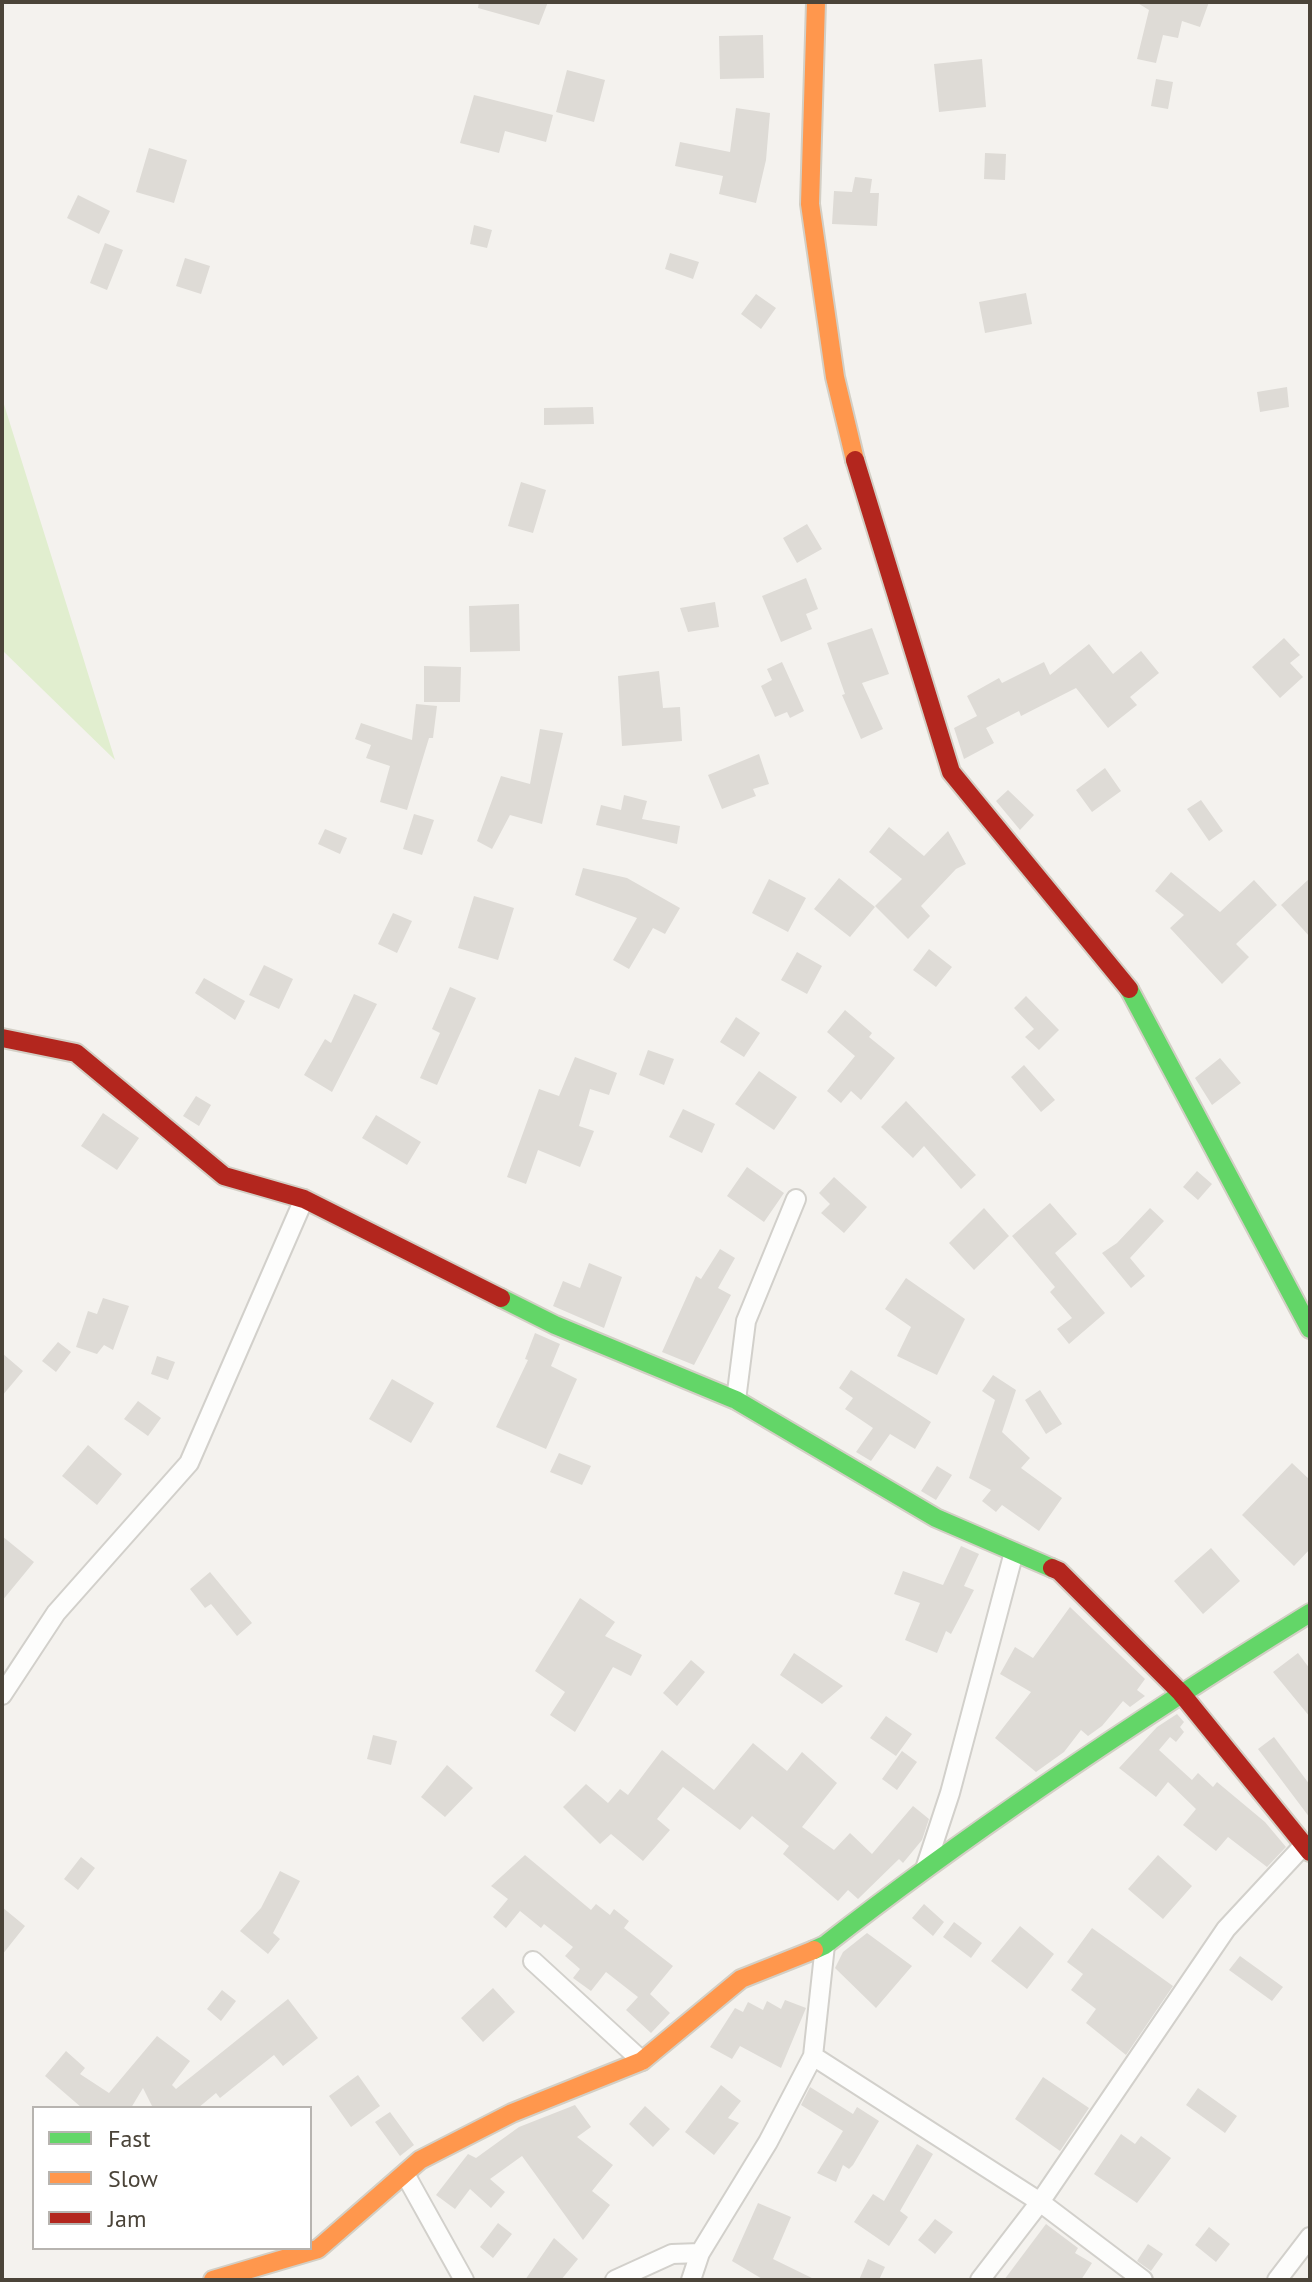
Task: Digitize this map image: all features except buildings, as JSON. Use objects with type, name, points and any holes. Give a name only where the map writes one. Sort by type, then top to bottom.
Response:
[{"type":"street","points":[[816,2],[810,204],[835,377],[851,448],[951,772],[1125,981],[1310,1329]]},
{"type":"street","points":[[2,1038],[76,1053],[224,1176],[304,1199],[555,1325],[736,1400],[936,1518],[1059,1571],[1181,1693],[1307,1849],[1226,1929],[1040,2202],[980,2280]]},
{"type":"street","points":[[2,1695],[56,1613],[189,1463],[304,1199]]},
{"type":"street","points":[[736,1400],[746,1321],[796,1199]]},
{"type":"street","points":[[926,1866],[950,1793],[1014,1552]]},
{"type":"street","points":[[213,2280],[318,2249],[420,2160],[512,2113],[642,2061],[741,1979],[825,1945],[926,1866],[1181,1693],[1310,1613]]},
{"type":"street","points":[[691,2280],[700,2253],[768,2142],[813,2056],[825,1945]]},
{"type":"street","points":[[533,1961],[642,2061]]},
{"type":"street","points":[[813,2056],[1040,2202],[1143,2280]]},
{"type":"street","points":[[405,2174],[464,2280]]},
{"type":"street","points":[[1277,2280],[1310,2237]]},
{"type":"street","points":[[615,2280],[672,2254],[700,2253]]},
{"type":"green space","points":[[2,398],[115,760],[2,650]]},
{"type":"traffic: fast","points":[[1129,989],[1310,1329]]},
{"type":"traffic: fast","points":[[501,1298],[555,1325],[736,1400],[936,1518],[1052,1568]]},
{"type":"traffic: fast","points":[[814,1950],[1063,1772],[1310,1613]]},
{"type":"traffic: slow","points":[[816,2],[810,204],[835,377],[855,460]]},
{"type":"traffic: slow","points":[[213,2280],[318,2249],[420,2160],[512,2113],[642,2061],[741,1979],[814,1950]]},
{"type":"traffic: jam","points":[[855,460],[951,772],[1129,989]]},
{"type":"traffic: jam","points":[[2,1038],[76,1053],[224,1176],[304,1199],[501,1298]]},
{"type":"traffic: jam","points":[[1052,1568],[1059,1571],[1181,1693],[1310,1852]]}]
